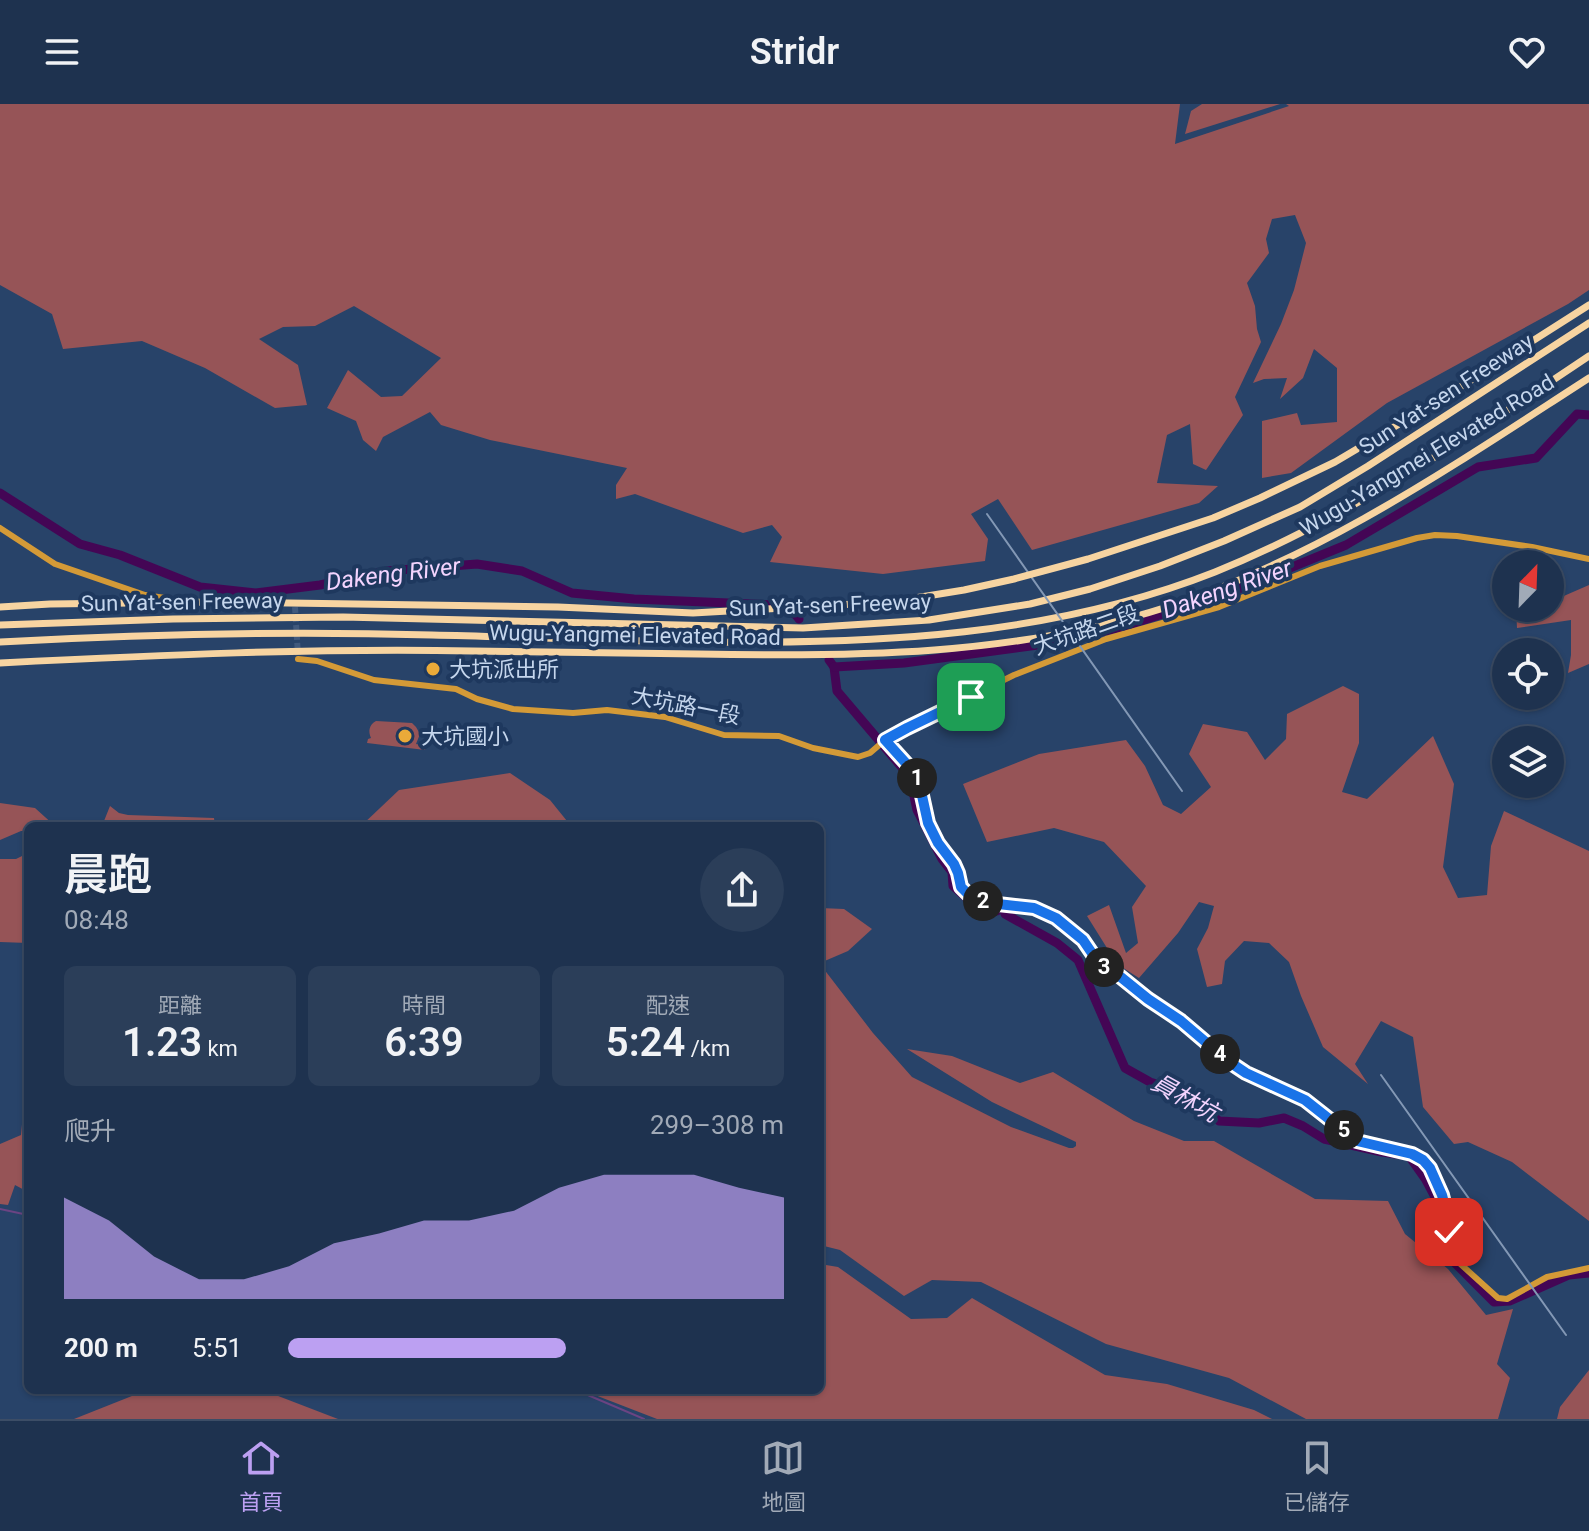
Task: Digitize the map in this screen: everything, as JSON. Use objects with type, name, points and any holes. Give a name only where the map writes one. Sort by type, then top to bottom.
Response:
[{"type":"highway","name":"Wugu-Yangmei Elevated Road","points":[[0,607],[213,602],[543,607],[693,613],[890,602],[964,590],[1088,559],[1213,518],[1260,498],[1335,462],[1589,305]]},
{"type":"highway","name":"Sun Yat-sen Freeway","points":[[0,625],[343,617],[803,628],[929,620],[1030,604],[1090,589],[1160,566],[1300,507],[1589,323]]},
{"type":"highway","name":"Sun Yat-sen Freeway","points":[[0,642],[223,634],[385,633],[785,643],[926,636],[1038,621],[1146,595],[1213,572],[1277,544],[1336,514],[1462,440],[1589,356]]},
{"type":"highway","name":"Wugu-Yangmei Elevated Road","points":[[0,663],[384,649],[801,656],[915,652],[1048,635],[1162,608],[1217,589],[1304,551],[1375,513],[1589,378]]},
{"type":"street","points":[[0,528],[55,564],[155,598],[291,602],[295,607]]},
{"type":"street","name":"大坑路二段","points":[[882,743],[921,720],[1014,675],[1106,639],[1219,607],[1320,566],[1417,538],[1457,536],[1589,559]]},
{"type":"street","name":"大坑路一段","points":[[298,659],[317,661],[374,680],[456,689],[477,699],[513,709],[573,713],[607,710],[665,717],[724,735],[779,736],[853,757],[865,756],[882,743]]},
{"type":"street","points":[[882,743],[913,771],[919,782],[928,823],[954,864],[961,887],[968,894],[989,903],[1034,908],[1056,918],[1083,940],[1100,965],[1181,1021],[1246,1073],[1305,1100],[1357,1141],[1412,1154],[1423,1160],[1442,1195],[1456,1260],[1498,1298],[1507,1299],[1547,1277],[1589,1268]]},
{"type":"shaded area","points":[[0,104],[1180,104],[1175,144],[1289,106],[1286,104],[1589,104],[1589,290],[1387,403],[1291,473],[1262,478],[1262,421],[1297,413],[1301,425],[1337,422],[1337,368],[1314,349],[1303,378],[1280,399],[1287,378],[1253,383],[1294,290],[1306,243],[1295,215],[1272,219],[1266,239],[1269,253],[1247,283],[1255,306],[1261,342],[1235,397],[1243,415],[1206,470],[1193,464],[1190,424],[1167,435],[1157,483],[1218,486],[1199,503],[1032,550],[998,499],[971,514],[988,539],[985,561],[883,574],[770,562],[782,537],[772,525],[743,533],[635,494],[616,499],[616,485],[627,468],[490,440],[441,425],[430,412],[383,437],[376,451],[363,440],[356,421],[327,408],[348,370],[381,397],[402,396],[441,358],[354,306],[315,326],[283,327],[259,339],[298,365],[307,405],[275,408],[205,368],[142,341],[63,349],[52,314],[0,285]]},
{"type":"shaded area","points":[[1202,104],[1280,104],[1185,134],[1191,111]]},
{"type":"shaded area","points":[[1589,585],[1589,664],[1568,673],[1571,620],[1564,621],[1564,596]]},
{"type":"shaded area","points":[[1517,622],[1558,622],[1517,628]]},
{"type":"shaded area","points":[[1343,686],[1359,694],[1359,743],[1342,792],[1367,799],[1433,736],[1454,784],[1443,867],[1458,898],[1487,895],[1491,846],[1504,811],[1589,851],[1589,1221],[1512,1162],[1468,1142],[1454,1144],[1423,1107],[1413,1037],[1381,1021],[1355,1064],[1368,1084],[1323,1047],[1289,962],[1269,943],[1244,941],[1225,961],[1222,984],[1207,987],[1197,949],[1208,928],[1214,906],[1199,902],[1178,933],[1139,978],[1117,964],[1087,916],[1109,905],[1126,953],[1138,943],[1132,907],[1146,886],[1104,842],[1054,828],[987,842],[963,784],[1039,754],[1126,740],[1145,766],[1163,805],[1181,814],[1211,787],[1189,754],[1203,724],[1247,732],[1265,760],[1286,739],[1287,714]]},
{"type":"shaded area","points":[[376,721],[412,723],[420,734],[416,744],[426,746],[425,750],[367,743],[371,738],[371,726]]},
{"type":"shaded area","points":[[510,773],[550,800],[568,822],[365,822],[399,790]]},
{"type":"shaded area","points":[[0,803],[35,808],[51,822],[24,822],[24,831],[0,840]]},
{"type":"shaded area","points":[[110,806],[128,815],[214,818],[214,822],[104,822]]},
{"type":"shaded area","points":[[24,855],[24,943],[0,942],[0,859],[16,859]]},
{"type":"shaded area","points":[[824,908],[844,909],[872,929],[848,951],[824,961]]},
{"type":"shaded area","points":[[824,969],[912,1077],[1011,1127],[1069,1148],[1076,1146],[1076,1142],[992,1102],[907,1049],[952,1056],[1020,1083],[1053,1072],[1134,1121],[1184,1141],[1214,1141],[1315,1199],[1388,1201],[1405,1234],[1448,1269],[1486,1315],[1513,1309],[1497,1364],[1510,1378],[1498,1419],[1306,1419],[1229,1378],[1106,1344],[981,1282],[932,1280],[904,1296],[840,1250],[824,1246]]},
{"type":"shaded area","points":[[24,1103],[24,1190],[15,1185],[8,1205],[0,1204],[0,1144],[21,1135]]},
{"type":"shaded area","points":[[824,1265],[838,1267],[911,1319],[947,1318],[972,1298],[1105,1375],[1167,1384],[1254,1410],[1272,1419],[657,1419],[592,1394],[824,1394]]},
{"type":"shaded area","points":[[1589,1370],[1589,1419],[1557,1419],[1560,1407]]},
{"type":"shaded area","points":[[137,1394],[273,1394],[338,1419],[74,1419]]},
{"type":"waterway","name":"Dakeng River","points":[[834,667],[904,663],[1045,644],[1122,627],[1231,592],[1346,545],[1478,467],[1536,458],[1577,414],[1589,415]]},
{"type":"waterway","name":"Dakeng River","points":[[0,493],[80,544],[120,555],[200,587],[256,593],[320,585],[387,571],[477,564],[522,571],[572,593],[775,605],[799,619]]},
{"type":"waterway","name":"員林坑","points":[[829,660],[834,667],[837,691],[910,777],[917,810],[952,872],[953,886],[971,902],[997,911]]},
{"type":"waterway","name":"員林坑","points":[[1005,914],[1057,943],[1078,960],[1125,1068],[1150,1082],[1186,1094],[1219,1121],[1259,1123],[1284,1118],[1324,1139],[1409,1156],[1441,1208],[1446,1254],[1494,1302],[1510,1301],[1569,1275],[1589,1273]]},
{"type":"waterway","points":[[0,1209],[24,1214]]},
{"type":"waterway","points":[[585,1394],[644,1419]]},
{"type":"tunnel","points":[[295,607],[298,655]]},
{"type":"railway","points":[[987,514],[1182,791]]},
{"type":"railway","points":[[1381,1075],[1566,1335]]},
{"type":"place","name":"大坑派出所","points":[[433,669]]},
{"type":"place","name":"大坑國小","points":[[405,736]]},
{"type":"route","points":[[971,697],[885,740],[919,782],[928,823],[954,864],[961,887],[977,900],[1034,908],[1056,918],[1076,932],[1100,965],[1181,1021],[1246,1073],[1305,1100],[1357,1141],[1412,1154],[1423,1160],[1442,1195],[1449,1232]]}]
